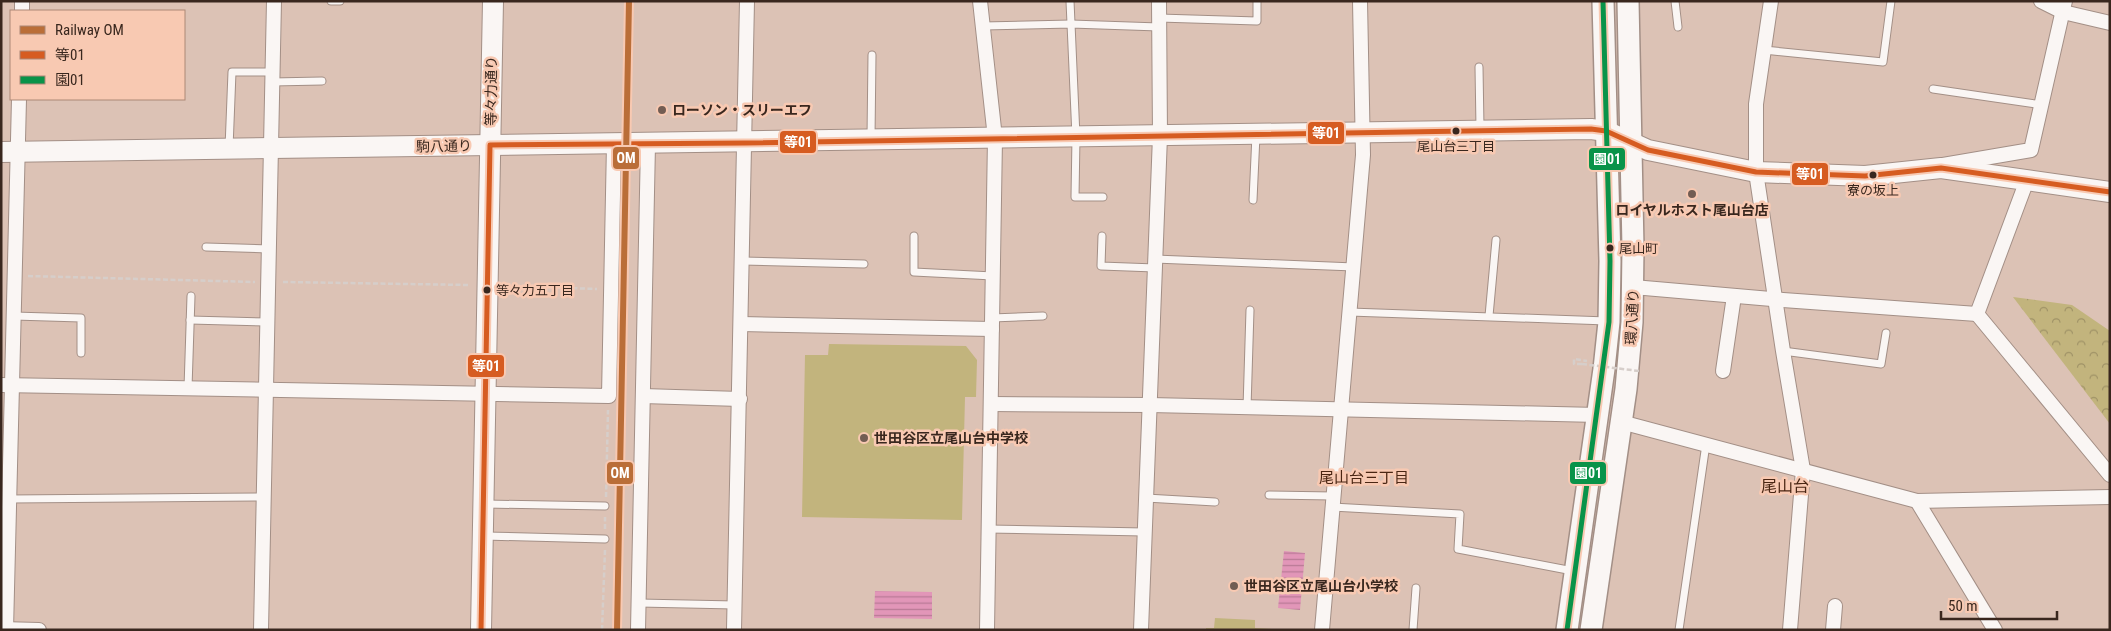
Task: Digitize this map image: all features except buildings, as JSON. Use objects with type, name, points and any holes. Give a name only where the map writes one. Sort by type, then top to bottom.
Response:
[{"type":"main road","name":"環八通り","points":[[1567,630],[1598,415],[1609,322],[1610,261],[1603,1]]},
{"type":"main road","name":"環八通り","points":[[1591,630],[1630,356],[1633,287],[1628,1]]},
{"type":"street","points":[[261,630],[274,1]]},
{"type":"street","name":"等々力通り","points":[[481,630],[493,1]]},
{"type":"street","points":[[734,630],[747,1]]},
{"type":"street","points":[[980,1],[995,138],[986,630]]},
{"type":"street","points":[[1141,630],[1160,136],[1159,1]]},
{"type":"street","points":[[1322,630],[1364,133],[1360,1]]},
{"type":"street","points":[[1771,1],[1756,104],[1756,172],[1803,470],[1790,630]]},
{"type":"street","points":[[2041,1],[2064,6],[2110,23]]},
{"type":"street","points":[[1606,131],[1648,150],[1731,172],[1865,176],[1930,168],[1970,159],[2031,150],[2064,6]]},
{"type":"street","points":[[6,630],[10,499],[7,385],[14,316],[15,276],[10,152],[20,100]]},
{"type":"street","name":"駒八通り","points":[[10,152],[1480,131],[1606,131]]},
{"type":"street","points":[[7,385],[609,396],[614,144]]},
{"type":"street","points":[[638,630],[648,144]]},
{"type":"street","points":[[1930,168],[2110,192]]},
{"type":"street","points":[[1977,314],[2027,180]]},
{"type":"street","points":[[1633,287],[1775,300],[1977,314],[2110,475]]},
{"type":"street","points":[[1723,371],[1734,296]]},
{"type":"street","points":[[741,324],[992,323]]},
{"type":"street","points":[[643,396],[740,399]]},
{"type":"street","points":[[990,404],[1150,405],[1598,415]]},
{"type":"street","points":[[1621,422],[1917,501],[2110,498]]},
{"type":"street","points":[[1917,501],[1995,630]]},
{"type":"street","points":[[1833,630],[1834,606]]},
{"type":"street","points":[[1,629],[39,630]]},
{"type":"lane","points":[[331,1],[340,1]]},
{"type":"lane","points":[[1070,1],[1076,137],[1075,197],[1103,197]]},
{"type":"lane","points":[[983,26],[1257,21],[1257,1]]},
{"type":"lane","points":[[1675,1],[1678,27]]},
{"type":"lane","points":[[1764,50],[1883,62],[1891,1]]},
{"type":"lane","points":[[871,140],[872,55]]},
{"type":"lane","points":[[1479,67],[1480,131]]},
{"type":"lane","points":[[229,148],[232,72],[322,81]]},
{"type":"lane","points":[[1933,89],[2042,104]]},
{"type":"lane","points":[[1253,200],[1256,135]]},
{"type":"lane","points":[[914,236],[914,272],[993,276]]},
{"type":"lane","points":[[1102,236],[1101,266],[1155,263],[1354,267]]},
{"type":"lane","points":[[1489,316],[1496,240]]},
{"type":"lane","points":[[206,246],[269,249]]},
{"type":"lane","points":[[742,261],[864,264]]},
{"type":"lane","points":[[188,388],[191,296]]},
{"type":"lane","points":[[1247,408],[1250,310]]},
{"type":"lane","points":[[1350,312],[1609,322]]},
{"type":"lane","points":[[14,316],[81,318],[81,354]]},
{"type":"lane","points":[[992,323],[1043,316]]},
{"type":"lane","points":[[190,320],[268,322]]},
{"type":"lane","points":[[1783,351],[1881,364],[1886,333]]},
{"type":"lane","points":[[1679,630],[1706,444]]},
{"type":"lane","points":[[1270,495],[1460,514],[1458,549],[1576,571]]},
{"type":"lane","points":[[10,499],[264,497]]},
{"type":"lane","points":[[1146,498],[1215,502]]},
{"type":"lane","points":[[484,504],[605,506]]},
{"type":"lane","points":[[988,529],[1144,532]]},
{"type":"lane","points":[[483,536],[605,539]]},
{"type":"lane","points":[[1413,630],[1416,588]]},
{"type":"lane","points":[[639,603],[735,605]]},
{"type":"path","points":[[15,276],[611,289]]},
{"type":"path","points":[[1588,361],[1574,359],[1574,364],[1640,371]]},
{"type":"green space","points":[[2013,297],[2072,305],[2110,331],[2110,424]]},
{"type":"green space","points":[[829,344],[966,346],[977,360],[976,397],[965,397],[962,520],[802,517],[805,355],[828,355]]},
{"type":"green space","points":[[1215,618],[1255,620],[1255,628],[1286,630],[1206,630],[1206,628],[1214,628]]},
{"type":"shaded area","points":[[1284,551],[1305,553],[1300,610],[1278,608]]},
{"type":"shaded area","points":[[875,591],[932,592],[932,619],[874,618]]},
{"type":"rail line","name":"OM","points":[[617,630],[629,1]]},
{"type":"transit line","name":"園01","points":[[1567,630],[1609,322],[1610,261],[1603,1]]},
{"type":"transit line","name":"等01","points":[[481,630],[490,145],[745,143],[1591,129],[1606,131],[1648,150],[1756,172],[1865,176],[1941,168],[2110,192]]},
{"type":"place","name":"ローソン・スリーエフ","points":[[662,110]]},
{"type":"place","name":"尾山台三丁目","points":[[1456,131]]},
{"type":"place","name":"寮の坂上","points":[[1873,175]]},
{"type":"place","name":"ロイヤルホスト尾山台店","points":[[1692,194]]},
{"type":"place","name":"尾山町","points":[[1610,248]]},
{"type":"place","name":"等々力五丁目","points":[[487,290]]},
{"type":"place","name":"世田谷区立尾山台中学校","points":[[864,438]]},
{"type":"place","name":"世田谷区立尾山台小学校","points":[[1234,586]]},
{"type":"district","name":"尾山台三丁目","points":[[1364,478]]},
{"type":"district","name":"尾山台","points":[[1785,486]]}]
